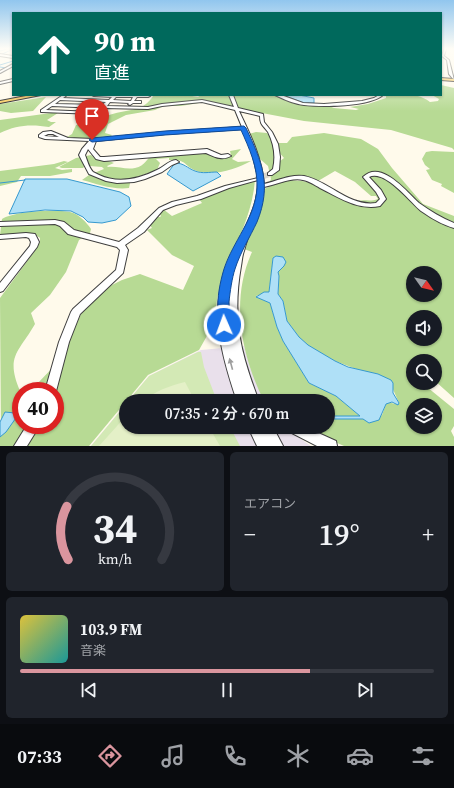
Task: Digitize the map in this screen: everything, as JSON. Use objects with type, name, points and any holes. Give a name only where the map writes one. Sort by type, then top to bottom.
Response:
[{"type":"main road","points":[[442,79],[454,79]]},
{"type":"main road","points":[[0,102],[33,96]]},
{"type":"street","points":[[450,70],[454,79]]},
{"type":"street","points":[[0,83],[12,80]]},
{"type":"street","points":[[64,96],[42,111],[96,113],[114,96]]},
{"type":"street","points":[[127,107],[137,96],[148,96]]},
{"type":"street","points":[[230,96],[257,159],[261,186],[260,198],[253,220],[240,250],[229,269],[223,301],[226,341],[230,362],[240,394]]},
{"type":"street","points":[[280,96],[303,104],[324,105],[362,102],[375,99],[379,96]]},
{"type":"street","points":[[59,99],[140,102]]},
{"type":"street","points":[[51,105],[148,108],[202,100],[262,115],[262,122],[271,133],[278,155],[276,170],[270,174]]},
{"type":"street","points":[[68,139],[93,140],[165,133],[244,128]]},
{"type":"street","points":[[93,140],[90,149],[98,158],[104,159],[207,151],[220,157],[228,156]]},
{"type":"street","points":[[93,140],[84,150],[82,155],[91,173],[104,179],[131,182],[163,170],[171,162],[176,162]]},
{"type":"street","points":[[261,186],[274,185],[288,179],[301,178],[312,181],[358,204],[375,206],[382,202],[383,199],[379,191],[366,177],[370,174],[380,174],[390,178],[421,208],[435,218],[454,226]]},
{"type":"street","points":[[120,245],[141,230],[161,208],[174,203],[199,198],[227,187],[256,179]]},
{"type":"street","points":[[0,224],[55,222],[62,224],[71,232],[120,245],[124,250],[120,271],[76,312],[64,342],[54,382]]},
{"type":"street","points":[[0,237],[26,235],[32,236],[35,242],[33,247],[0,289]]},
{"type":"street","points":[[240,250],[233,287],[231,309],[232,324],[234,346],[240,368],[250,394]]},
{"type":"street","points":[[20,446],[28,434]]},
{"type":"street","points":[[258,434],[264,446]]},
{"type":"street","points":[[270,434],[277,446]]},
{"type":"street","points":[[306,434],[331,446]]},
{"type":"shaded area","points":[[244,346],[250,367],[261,394],[134,394],[149,376],[201,350]]},
{"type":"shaded area","points":[[119,412],[119,434],[294,434],[311,446],[91,446]]},
{"type":"green space","points":[[442,85],[454,88],[454,150],[452,148],[391,130],[304,121],[205,102],[181,106],[164,106],[155,110],[126,115],[108,124],[105,133],[112,135],[111,136],[83,139],[67,137],[72,134],[76,125],[82,124],[88,136],[96,134],[101,120],[107,116],[143,106],[153,96],[284,96],[307,104],[323,104],[334,108],[356,110],[359,109],[350,107],[368,104],[386,98],[386,96],[417,96],[430,102],[438,101],[439,99],[434,96],[442,96]]},
{"type":"green space","points":[[46,97],[33,111],[11,113],[0,111],[0,104]]},
{"type":"green space","points":[[58,113],[47,120],[56,122],[49,127],[24,126],[12,128],[0,133],[0,120]]},
{"type":"green space","points":[[256,132],[267,133],[272,139],[279,162],[284,158],[278,151],[279,143],[287,143],[292,137],[324,133],[361,139],[378,149],[423,204],[454,216],[454,398],[442,387],[442,354],[406,354],[406,390],[431,390],[440,398],[406,398],[406,434],[442,434],[442,399],[454,409],[454,426],[451,431],[454,437],[454,446],[344,446],[317,434],[335,434],[335,419],[364,419],[369,423],[382,415],[388,402],[395,404],[399,403],[392,387],[378,374],[364,372],[335,361],[307,345],[299,337],[287,321],[283,301],[278,294],[278,272],[284,266],[273,258],[269,292],[256,296],[270,303],[283,341],[309,383],[332,394],[261,394],[249,365],[244,346],[240,308],[241,289],[245,270],[252,252],[244,249],[259,212],[264,189],[278,183],[300,181],[319,186],[351,204],[362,200],[378,199],[376,196],[371,196],[355,182],[335,171],[318,181],[311,177],[298,176],[269,183],[271,179],[268,166],[260,159],[249,134]]},
{"type":"green space","points":[[241,149],[232,159],[238,162],[251,161],[239,167],[218,173],[204,173],[197,171],[183,162],[169,160],[169,158],[156,159],[160,163],[157,170],[131,179],[129,188],[99,185],[82,180],[89,175],[104,169],[102,167],[90,166],[88,162],[84,162],[85,166],[83,168],[59,167],[76,158],[91,155],[96,159],[114,163],[107,166],[108,167],[132,168],[141,166],[150,157],[155,155],[208,152],[224,158],[231,155],[230,151]]},
{"type":"green space","points":[[426,152],[454,152],[454,193],[441,186],[442,184],[432,180],[426,170],[430,169],[425,165],[422,159]]},
{"type":"green space","points":[[64,161],[68,162],[55,168],[62,170],[72,169],[72,172],[50,176],[21,176],[17,182],[0,186],[0,171],[54,164]]},
{"type":"green space","points":[[255,180],[250,209],[218,296],[216,311],[217,331],[208,334],[199,350],[148,375],[132,394],[119,394],[119,410],[89,446],[0,446],[0,298],[40,242],[40,238],[33,233],[0,235],[2,219],[25,212],[63,211],[79,216],[91,229],[90,233],[79,240],[66,272],[50,295],[31,313],[35,324],[19,348],[14,362],[17,382],[12,382],[12,434],[64,434],[64,382],[39,382],[61,359],[81,314],[104,289],[122,280],[140,274],[183,290],[194,266],[172,255],[147,230],[152,228],[149,224],[154,217],[161,216],[159,213],[163,209],[172,216],[202,203],[199,199],[231,187],[240,186],[241,184]]},
{"type":"green space","points":[[198,352],[201,352],[204,367],[214,394],[134,394],[149,376]]},
{"type":"green space","points":[[185,382],[191,394],[152,394],[162,389]]},
{"type":"green space","points":[[335,396],[336,396],[360,416],[335,416]]},
{"type":"green space","points":[[119,412],[119,434],[234,434],[240,446],[91,446]]},
{"type":"green space","points":[[119,424],[119,434],[213,434],[220,446],[99,446]]},
{"type":"water","points":[[285,96],[304,96],[314,98],[314,103],[304,103]]},
{"type":"water","points":[[175,163],[198,172],[217,172],[221,176],[193,191],[167,174]]},
{"type":"water","points":[[25,179],[67,179],[120,192],[129,197],[131,206],[116,220],[102,223],[88,222],[83,217],[71,211],[45,210],[9,214]]},
{"type":"water","points":[[276,256],[283,257],[286,262],[278,272],[278,294],[283,301],[287,321],[299,337],[308,345],[335,361],[348,367],[378,374],[391,380],[393,383],[393,393],[399,403],[398,405],[392,402],[386,404],[379,420],[369,423],[363,419],[335,419],[335,416],[360,416],[335,394],[332,394],[309,383],[283,341],[270,303],[256,297],[264,292],[269,292],[273,258]]},
{"type":"water","points":[[5,412],[12,413],[12,424],[0,437],[0,422]]},
{"type":"waterway","points":[[0,183],[25,180]]},
{"type":"tunnel","points":[[256,179],[270,174]]},
{"type":"route","points":[[92,140],[165,133],[244,128],[259,166],[261,186],[260,198],[253,220],[240,250],[229,269],[223,301],[224,325]]}]
